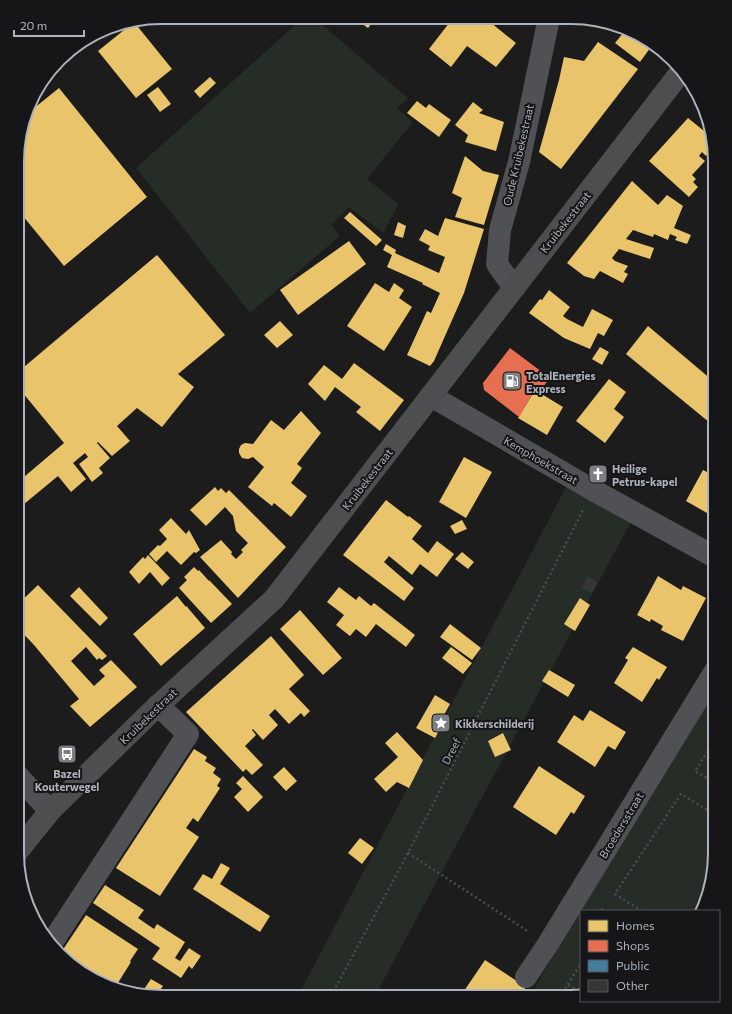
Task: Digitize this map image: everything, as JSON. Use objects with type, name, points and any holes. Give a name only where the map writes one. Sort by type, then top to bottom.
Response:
[{"type":"main road","name":"Kruibekestraat","points":[[24,843],[50,811],[158,706],[274,599],[678,76]]},
{"type":"street","name":"Oude Kruibekestraat","points":[[514,288],[498,264],[500,230],[519,162],[545,24]]},
{"type":"street","name":"Kemphoekstraat","points":[[431,396],[593,490],[708,553]]},
{"type":"street","name":"Broedersstraat","points":[[526,977],[548,944],[708,682]]},
{"type":"street","points":[[55,939],[188,734],[158,706]]},
{"type":"street","points":[[24,783],[50,811]]},
{"type":"path","name":"Dreef","points":[[334,990],[408,853],[593,490]]},
{"type":"path","points":[[708,751],[695,771],[708,779]]},
{"type":"path","points":[[640,910],[615,894],[681,794],[708,811]]},
{"type":"path","points":[[408,853],[548,944]]},
{"type":"path","points":[[565,990],[580,964]]},
{"type":"path","points":[[568,985],[576,990]]},
{"type":"shaded area","points":[[296,24],[321,24],[408,98],[397,108],[413,122],[367,179],[399,204],[383,233],[349,207],[331,225],[340,236],[250,313],[136,168]]},
{"type":"shaded area","points":[[566,487],[631,522],[378,990],[301,990]]},
{"type":"shaded area","points":[[708,701],[708,862],[701,897],[696,910],[582,910]]},
{"type":"shaded area","points":[[580,913],[580,990],[533,990]]},
{"type":"building: Homes","points":[[362,24],[371,24],[368,28]]},
{"type":"building: Homes","points":[[448,24],[492,24],[516,43],[496,67],[467,46],[451,67],[429,49]]},
{"type":"building: Homes","points":[[138,26],[172,69],[136,98],[98,51],[125,29]]},
{"type":"building: Homes","points":[[623,34],[640,42],[650,49],[640,62],[615,43]]},
{"type":"building: Homes","points":[[598,42],[638,69],[561,169],[539,152],[564,57],[584,61]]},
{"type":"building: Homes","points":[[210,77],[216,83],[200,98],[194,91]]},
{"type":"building: Homes","points":[[158,87],[171,104],[160,112],[147,95]]},
{"type":"building: Homes","points":[[59,88],[147,197],[64,266],[24,217],[25,143],[34,108]]},
{"type":"building: Homes","points":[[417,101],[426,108],[429,104],[451,120],[439,137],[407,113]]},
{"type":"building: Homes","points":[[473,102],[483,110],[479,113],[504,122],[496,151],[465,142],[468,135],[455,125]]},
{"type":"building: Homes","points":[[688,118],[704,131],[708,153],[706,156],[702,152],[699,156],[705,161],[692,175],[696,179],[693,182],[698,187],[689,197],[649,161]]},
{"type":"building: Homes","points":[[465,156],[483,171],[499,175],[484,225],[455,217],[462,198],[452,193]]},
{"type":"building: Homes","points":[[632,181],[658,205],[667,195],[683,206],[674,228],[691,235],[687,244],[675,240],[677,237],[670,234],[668,240],[654,234],[653,237],[633,230],[626,239],[654,248],[650,259],[619,249],[612,258],[615,261],[628,266],[624,272],[628,274],[623,283],[600,271],[594,279],[584,276],[567,263]]},
{"type":"building: Homes","points":[[350,212],[382,240],[376,246],[344,218]]},
{"type":"building: Homes","points":[[445,218],[484,229],[464,293],[434,361],[430,366],[407,355],[427,311],[431,313],[440,293],[422,284],[423,283],[387,267],[392,255],[383,250],[386,244],[396,250],[395,253],[439,273],[445,257],[428,250],[430,246],[419,240],[425,229],[438,236]]},
{"type":"building: Homes","points":[[398,222],[406,226],[403,238],[394,235]]},
{"type":"building: Homes","points":[[349,241],[366,264],[298,315],[280,290]]},
{"type":"building: Homes","points":[[157,255],[225,335],[178,374],[194,387],[162,427],[137,408],[117,426],[130,441],[112,456],[98,442],[97,443],[110,458],[99,468],[103,473],[92,482],[79,464],[88,457],[85,453],[73,463],[86,479],[71,492],[58,476],[24,504],[24,477],[64,443],[24,394],[24,367]]},
{"type":"building: Homes","points":[[375,283],[389,292],[394,283],[404,290],[399,298],[412,307],[384,351],[347,326]]},
{"type":"building: Homes","points":[[549,290],[570,307],[563,316],[583,327],[592,309],[613,320],[604,336],[598,333],[590,349],[564,338],[529,313],[540,299],[542,300]]},
{"type":"building: Homes","points":[[280,321],[293,335],[277,348],[264,335]]},
{"type":"building: Homes","points":[[648,326],[708,377],[708,421],[626,354]]},
{"type":"building: Homes","points":[[600,347],[609,352],[602,365],[592,359]]},
{"type":"building: Homes","points":[[354,363],[404,400],[380,431],[356,412],[361,407],[335,387],[325,401],[308,384],[324,365],[342,379]]},
{"type":"building: Homes","points":[[609,379],[626,392],[614,409],[624,417],[605,443],[576,421]]},
{"type":"building: Homes","points":[[535,390],[563,407],[547,435],[518,418]]},
{"type":"building: Homes","points":[[301,411],[321,433],[297,464],[302,468],[291,483],[307,496],[291,517],[274,503],[272,506],[248,487],[264,467],[253,457],[248,459],[242,458],[239,453],[239,449],[241,445],[245,443],[253,444],[271,420],[284,430]]},
{"type":"building: Homes","points":[[464,457],[492,472],[466,518],[439,502]]},
{"type":"building: Homes","points":[[703,470],[708,472],[708,512],[707,513],[686,501]]},
{"type":"building: Homes","points":[[215,487],[218,491],[221,488],[226,493],[229,490],[286,547],[238,598],[200,557],[221,540],[236,559],[243,552],[241,550],[248,543],[236,531],[233,516],[225,507],[206,526],[190,510]]},
{"type":"building: Homes","points":[[386,500],[422,526],[412,539],[428,553],[437,541],[454,554],[437,577],[420,564],[412,575],[389,556],[384,562],[414,588],[404,601],[343,555]]},
{"type":"building: Homes","points":[[171,518],[186,534],[189,530],[200,550],[196,553],[194,552],[181,565],[167,551],[156,562],[149,554],[167,539],[159,530]]},
{"type":"building: Homes","points":[[462,520],[467,529],[455,534],[450,526]]},
{"type":"building: Homes","points":[[462,552],[474,562],[468,569],[455,559]]},
{"type":"building: Homes","points":[[148,555],[170,578],[162,586],[150,572],[139,584],[129,572],[143,557],[145,559]]},
{"type":"building: Homes","points":[[194,567],[198,571],[199,570],[232,604],[211,623],[179,588],[187,580],[184,577]]},
{"type":"building: Homes","points":[[658,576],[681,590],[683,586],[706,598],[683,641],[661,630],[663,626],[651,619],[650,622],[637,615]]},
{"type":"building: Homes","points":[[38,585],[107,656],[102,660],[99,658],[97,660],[86,647],[71,661],[94,686],[105,676],[99,670],[111,660],[137,687],[90,727],[70,706],[79,699],[24,634],[24,598]]},
{"type":"building: Homes","points":[[79,587],[108,618],[100,626],[70,596]]},
{"type":"building: Homes","points":[[339,587],[356,600],[359,596],[371,606],[374,603],[415,635],[406,647],[376,624],[366,637],[356,629],[350,636],[336,625],[344,615],[327,602]]},
{"type":"building: Homes","points":[[177,596],[205,628],[161,666],[133,634]]},
{"type":"building: Homes","points":[[580,598],[590,605],[575,631],[564,624]]},
{"type":"building: Homes","points":[[300,610],[342,658],[323,675],[280,629]]},
{"type":"building: Homes","points":[[450,624],[481,648],[472,660],[440,637]]},
{"type":"building: Homes","points":[[271,636],[304,675],[289,689],[310,711],[304,717],[301,713],[289,724],[275,709],[269,715],[278,725],[263,740],[253,729],[252,730],[256,735],[245,746],[263,765],[252,775],[246,769],[243,772],[186,712]]},
{"type":"building: Homes","points":[[451,647],[472,663],[463,674],[442,658]]},
{"type":"building: Homes","points":[[633,647],[667,667],[659,680],[657,678],[642,702],[614,683],[628,660],[625,658]]},
{"type":"building: Homes","points":[[549,670],[575,685],[568,697],[542,681]]},
{"type":"building: Homes","points":[[435,695],[450,704],[444,715],[447,716],[435,738],[416,728]]},
{"type":"building: Homes","points":[[590,710],[626,732],[615,750],[608,746],[595,767],[557,742],[574,715],[583,721]]},
{"type":"building: Homes","points":[[397,732],[423,760],[409,788],[397,782],[386,792],[374,779],[398,757],[385,743]]},
{"type":"building: Homes","points":[[503,733],[511,750],[495,757],[488,741]]},
{"type":"building: Homes","points":[[194,749],[207,757],[205,761],[216,768],[213,773],[221,779],[217,786],[220,788],[198,822],[193,818],[186,828],[199,837],[160,896],[116,868]]},
{"type":"building: Homes","points":[[539,766],[585,796],[574,814],[571,812],[556,835],[513,807]]},
{"type":"building: Homes","points":[[284,767],[297,781],[286,791],[273,777]]},
{"type":"building: Homes","points":[[243,776],[263,797],[248,812],[234,797],[242,789],[236,783]]},
{"type":"building: Homes","points":[[360,838],[374,848],[362,864],[348,853]]},
{"type":"building: Homes","points":[[221,863],[230,868],[220,884],[270,916],[260,932],[193,889],[203,874],[212,879]]},
{"type":"building: Homes","points":[[105,885],[144,910],[138,918],[154,929],[157,924],[185,942],[175,958],[180,961],[189,948],[201,956],[192,969],[189,966],[181,978],[152,959],[160,948],[93,903]]},
{"type":"building: Homes","points":[[86,915],[138,949],[118,983],[100,976],[85,967],[64,949]]},
{"type":"building: Homes","points":[[485,960],[526,987],[524,990],[465,990]]},
{"type":"building: Homes","points":[[151,979],[163,986],[160,990],[144,989]]},
{"type":"building: Shops","points":[[510,348],[550,378],[539,392],[535,390],[519,417],[484,390],[483,383]]},
{"type":"building: Public","name":"Heilige Petrus-kapel","points":[[596,467],[606,472],[600,483],[590,477]]},
{"type":"building: Other","points":[[588,576],[598,582],[592,593],[581,588]]},
{"type":"place","name":"TotalEnergies Express","points":[[512,381]]},
{"type":"place","name":"Heilige Petrus-kapel","points":[[598,474]]},
{"type":"place","name":"Kikkerschilderij","points":[[441,723]]},
{"type":"place","name":"Bazel Kouterwegel","points":[[67,754]]}]
